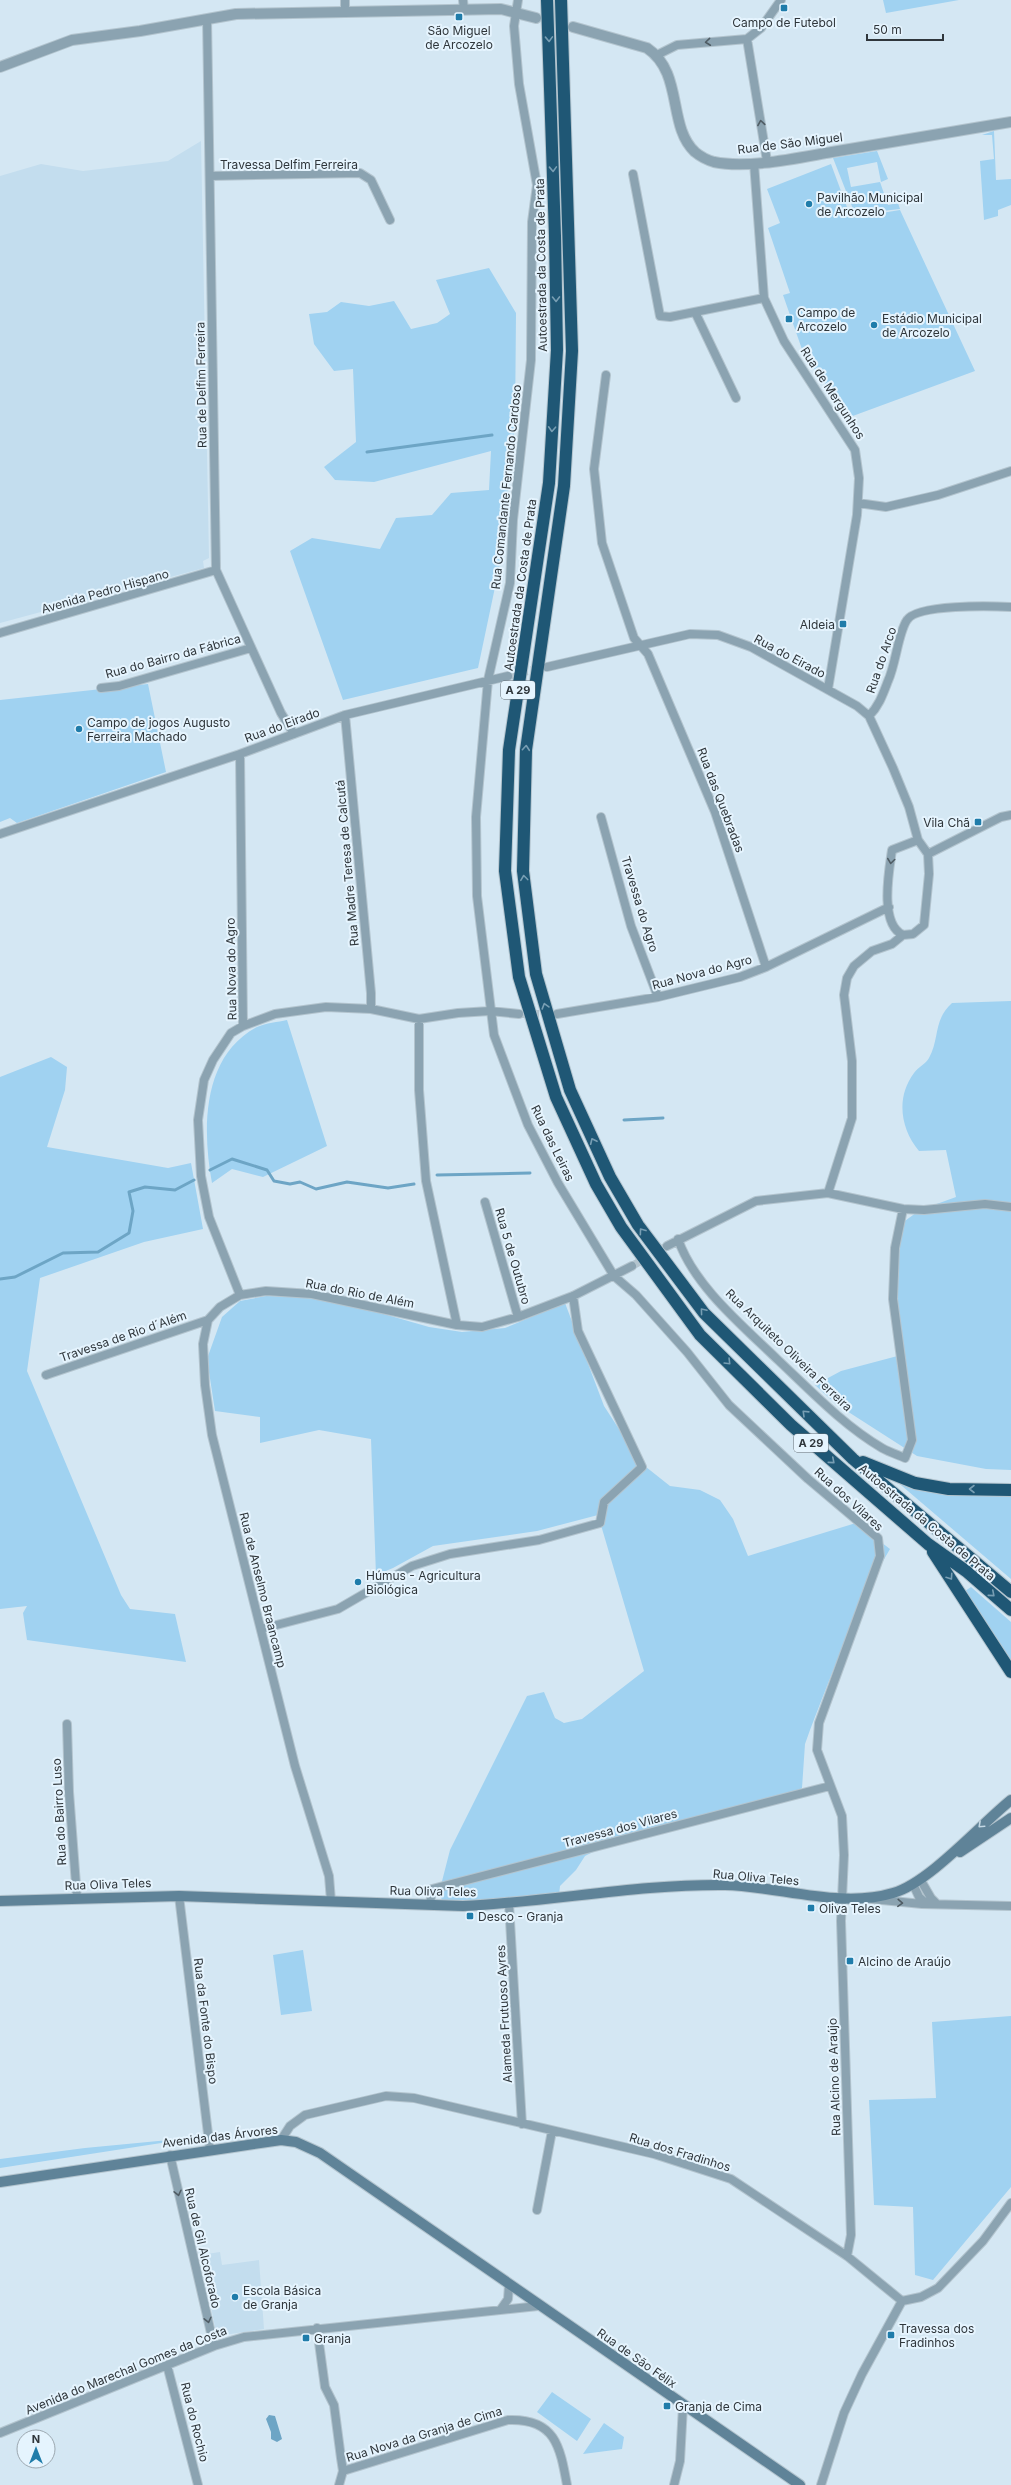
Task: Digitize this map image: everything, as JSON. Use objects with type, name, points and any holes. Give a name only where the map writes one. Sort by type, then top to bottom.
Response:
[{"type":"highway","name":"Autoestrada da Costa de Prata","points":[[547,0],[555,236],[556,350],[549,483],[509,750],[506,871],[520,977],[556,1097],[596,1184],[621,1227],[700,1335],[791,1426],[928,1544],[966,1571],[1011,1610]]},
{"type":"highway","name":"Autoestrada da Costa de Prata","points":[[561,0],[572,351],[564,486],[526,750],[523,871],[536,974],[570,1090],[610,1177],[638,1225],[704,1313],[853,1459],[1011,1592]]},
{"type":"highway","points":[[853,1459],[915,1483],[949,1489],[1011,1490]]},
{"type":"highway","points":[[928,1544],[1011,1672]]},
{"type":"main road","name":"Rua Oliva Teles","points":[[938,1866],[1011,1800]]},
{"type":"main road","name":"Rua Oliva Teles","points":[[0,1901],[179,1896],[430,1905],[509,1904],[694,1886],[727,1885],[864,1898],[894,1893],[917,1882],[938,1866],[1011,1818]]},
{"type":"main road","name":"Avenida das Árvores","points":[[0,2182],[170,2155],[282,2140],[296,2142],[320,2153],[538,2306]]},
{"type":"main road","name":"Rua de São Félix","points":[[538,2306],[800,2485]]},
{"type":"street","points":[[345,0],[345,12]]},
{"type":"street","points":[[516,12],[518,0]]},
{"type":"street","points":[[574,27],[647,48],[657,55],[677,45],[747,38],[761,28],[781,0]]},
{"type":"street","points":[[0,67],[72,40],[236,14],[345,12],[464,5],[501,9],[536,18]]},
{"type":"street","name":"Rua Comandante Fernando Cardoso","points":[[490,1012],[477,896],[475,853],[476,817],[488,680],[510,583],[513,520],[531,360],[532,222],[537,185],[519,84],[514,26],[516,12]]},
{"type":"street","name":"Rua de Delfim Ferreira","points":[[207,19],[216,570],[281,713],[294,734]]},
{"type":"street","points":[[747,38],[767,161]]},
{"type":"street","name":"Rua de São Miguel","points":[[657,55],[666,68],[681,123],[691,148],[706,160],[715,162],[767,161],[1011,122]]},
{"type":"street","name":"Rua de Mergunhos","points":[[754,162],[764,298],[784,341],[855,450],[859,478],[858,503],[828,689]]},
{"type":"street","name":"Travessa Delfim Ferreira","points":[[210,176],[360,173],[371,180],[390,220]]},
{"type":"street","points":[[633,174],[660,316],[670,317],[764,298]]},
{"type":"street","points":[[695,312],[736,398]]},
{"type":"street","name":"Rua das Quebradas","points":[[606,375],[594,469],[602,543],[634,638],[648,654],[715,812],[766,967]]},
{"type":"street","points":[[858,503],[886,506],[938,495],[1011,471]]},
{"type":"street","name":"Avenida Pedro Hispano","points":[[0,633],[216,570]]},
{"type":"street","name":"Rua do Arco","points":[[869,716],[876,709],[891,676],[907,620],[915,612],[974,606],[1011,606]]},
{"type":"street","name":"Rua do Eirado","points":[[547,667],[690,634],[718,635],[751,647],[828,689],[869,716]]},
{"type":"street","name":"Rua do Bairro da Fábrica","points":[[101,688],[119,686],[251,648]]},
{"type":"street","name":"Rua do Eirado","points":[[0,834],[240,754],[345,715],[508,676]]},
{"type":"street","name":"Rua Madre Teresa de Calcutá","points":[[345,715],[371,993],[371,1009]]},
{"type":"street","points":[[869,716],[893,768],[908,807],[918,840],[928,854],[924,925],[913,934],[903,935],[897,932],[890,920],[888,890],[892,850],[918,840]]},
{"type":"street","name":"Rua Nova do Agro","points":[[240,754],[243,1026],[275,1014],[326,1007],[371,1009],[419,1019],[458,1013],[490,1012],[519,1014]]},
{"type":"street","points":[[928,854],[1001,817],[1011,815]]},
{"type":"street","name":"Travessa do Agro","points":[[601,817],[631,926],[658,997]]},
{"type":"street","name":"Rua Nova do Agro","points":[[556,1014],[658,997],[740,977],[766,967],[889,907]]},
{"type":"street","points":[[828,1193],[852,1118],[852,1062],[844,995],[847,978],[854,966],[872,951],[892,944],[903,935]]},
{"type":"street","name":"Rua das Leiras","points":[[490,1012],[494,1034],[528,1124],[558,1183],[614,1276]]},
{"type":"street","points":[[419,1019],[419,1090],[426,1181],[457,1324]]},
{"type":"street","points":[[208,1320],[220,1306],[240,1295],[209,1217],[201,1176],[198,1120],[204,1080],[213,1060],[231,1033],[243,1026]]},
{"type":"street","points":[[667,1246],[678,1239],[756,1201],[828,1193],[903,1209],[924,1210],[985,1204],[1011,1207]]},
{"type":"street","name":"Rua 5 de Outubro","points":[[485,1202],[518,1317]]},
{"type":"street","name":"Rua Arquiteto Oliveira Ferreira","points":[[678,1239],[683,1255],[695,1273],[731,1314],[830,1409],[883,1449],[905,1458],[912,1440],[893,1299],[895,1248],[903,1209]]},
{"type":"street","name":"Rua do Rio de Além","points":[[240,1295],[266,1291],[312,1294],[457,1324],[482,1327],[518,1317],[573,1296],[632,1266]]},
{"type":"street","name":"Rua dos Vilares","points":[[614,1276],[636,1295],[682,1346],[729,1405],[808,1479],[878,1538],[880,1556],[819,1723],[817,1750],[842,1816],[843,1897]]},
{"type":"street","points":[[261,1629],[338,1609],[412,1566],[450,1554],[540,1540],[600,1523],[604,1502],[642,1467],[578,1331],[573,1296]]},
{"type":"street","name":"Travessa de Rio d´Além","points":[[46,1375],[208,1320]]},
{"type":"street","name":"Rua de Anselmo Braancamp","points":[[208,1320],[203,1344],[205,1385],[212,1435],[295,1766],[329,1876],[331,1901]]},
{"type":"street","name":"Rua do Bairro Luso","points":[[67,1724],[68,1792],[77,1898]]},
{"type":"street","name":"Travessa dos Vilares","points":[[430,1905],[432,1889],[830,1786]]},
{"type":"street","points":[[917,1882],[936,1902]]},
{"type":"street","points":[[917,1882],[919,1897],[926,1903]]},
{"type":"street","name":"Rua da Fonte do Bispo","points":[[179,1896],[210,2150]]},
{"type":"street","name":"Rua Alcino de Araújo","points":[[843,1897],[841,1921],[851,2235],[847,2256]]},
{"type":"street","name":"Rua Oliva Teles","points":[[864,1898],[892,1902],[936,1902],[1011,1906]]},
{"type":"street","name":"Alameda Frutuoso Ayres","points":[[509,1904],[522,2124]]},
{"type":"street","name":"Rua dos Fradinhos","points":[[282,2140],[290,2126],[305,2115],[386,2096],[414,2098],[654,2154],[731,2179],[847,2256],[902,2301]]},
{"type":"street","points":[[537,2210],[552,2131]]},
{"type":"street","name":"Rua de Gil Alcoforado","points":[[170,2155],[214,2346]]},
{"type":"street","points":[[821,2485],[844,2413],[856,2387],[902,2301],[921,2297],[938,2288],[983,2241],[1011,2203]]},
{"type":"street","points":[[501,2309],[508,2298],[509,2285]]},
{"type":"street","name":"Avenida do Marechal Gomes da Costa","points":[[0,2433],[214,2346],[244,2337],[317,2328],[538,2306]]},
{"type":"street","points":[[317,2328],[325,2387],[334,2406],[343,2471],[339,2485]]},
{"type":"street","name":"Rua do Rochio","points":[[168,2365],[198,2485]]},
{"type":"street","points":[[674,2485],[680,2461],[683,2406]]},
{"type":"street","name":"Rua Nova da Granja de Cima","points":[[343,2471],[508,2420],[526,2419],[541,2425],[555,2439],[561,2454],[566,2485]]},
{"type":"shaded area","points":[[883,0],[959,0],[886,13]]},
{"type":"shaded area","points":[[994,131],[996,180],[1011,179],[1011,205],[998,210],[998,216],[984,220],[980,161],[994,159],[992,135],[982,135]]},
{"type":"shaded area","points":[[201,141],[209,558],[203,561],[204,568],[0,623],[0,176],[41,164],[83,171],[168,161]]},
{"type":"shaded area","points":[[877,151],[888,179],[881,182],[877,162],[847,168],[851,187],[880,182],[888,205],[898,203],[900,209],[855,214],[833,158]]},
{"type":"shaded area","name":"Estádio Municipal de Arcozelo","points":[[831,164],[851,218],[900,210],[975,371],[850,417],[804,355],[783,295],[790,293],[768,228],[780,223],[767,189]]},
{"type":"shaded area","points":[[489,268],[516,313],[515,425],[502,554],[478,668],[343,700],[290,551],[312,538],[380,549],[396,518],[432,515],[451,493],[489,490],[491,451],[374,482],[335,480],[324,467],[356,442],[353,369],[334,371],[314,344],[309,314],[327,312],[341,302],[369,306],[394,301],[411,329],[437,323],[450,314],[436,280]]},
{"type":"shaded area","name":"Campo de jogos Augusto Ferreira Machado","points":[[148,684],[166,772],[17,823],[10,818],[0,822],[0,700]]},
{"type":"shaded area","points":[[1011,1001],[1011,1470],[986,1469],[917,1456],[836,1404],[815,1385],[841,1371],[905,1354],[898,1322],[895,1266],[902,1223],[920,1210],[956,1197],[946,1150],[919,1151],[904,1123],[903,1102],[908,1082],[914,1073],[929,1058],[935,1043],[939,1023],[946,1009],[952,1003]]},
{"type":"shaded area","points":[[287,1020],[327,1146],[263,1177],[232,1169],[212,1183],[207,1140],[207,1118],[210,1096],[216,1075],[225,1056],[239,1040],[257,1027]]},
{"type":"shaded area","points":[[51,1057],[67,1067],[65,1090],[47,1147],[168,1168],[191,1163],[203,1229],[144,1242],[40,1278],[27,1371],[121,1595],[130,1609],[175,1614],[186,1662],[27,1640],[23,1613],[27,1606],[0,1609],[0,1077]]},
{"type":"shaded area","points":[[266,1296],[328,1298],[429,1327],[462,1332],[505,1328],[565,1303],[604,1406],[641,1463],[670,1486],[700,1490],[720,1500],[733,1519],[748,1556],[856,1523],[890,1549],[856,1615],[810,1730],[805,1744],[802,1788],[786,1798],[603,1847],[585,1856],[576,1870],[560,1886],[559,1895],[464,1904],[442,1902],[440,1889],[450,1850],[527,1696],[544,1692],[555,1718],[564,1723],[582,1719],[644,1671],[598,1515],[537,1531],[433,1546],[393,1568],[376,1575],[371,1439],[319,1430],[260,1443],[260,1417],[215,1411],[207,1359],[222,1317],[240,1301]]},
{"type":"shaded area","points":[[895,1480],[1011,1495],[1011,1579]]},
{"type":"shaded area","points":[[971,1587],[1011,1622],[1011,1663],[965,1591]]},
{"type":"shaded area","points":[[303,1950],[312,2011],[281,2015],[273,1955]]},
{"type":"shaded area","points":[[1011,2016],[1011,2187],[933,2280],[915,2275],[913,2207],[874,2205],[869,2100],[936,2098],[932,2022]]},
{"type":"shaded area","points":[[200,2137],[0,2168],[0,2159],[85,2148]]},
{"type":"shaded area","name":"Escola Básica de Granja","points":[[220,2252],[222,2265],[259,2260],[264,2329],[217,2336],[200,2255]]},
{"type":"shaded area","points":[[552,2392],[591,2419],[577,2441],[537,2412]]},
{"type":"shaded area","points":[[269,2415],[275,2416],[282,2439],[277,2442],[271,2439],[271,2432],[266,2419]]},
{"type":"shaded area","points":[[604,2423],[624,2437],[622,2449],[583,2454]]},
{"type":"waterway","points":[[367,452],[492,435]]},
{"type":"waterway","points":[[624,1120],[663,1118]]},
{"type":"waterway","points":[[210,1170],[232,1159],[267,1170],[274,1181],[290,1184],[300,1182],[316,1189],[347,1182],[388,1188],[414,1184]]},
{"type":"waterway","points":[[437,1175],[530,1173]]},
{"type":"waterway","points":[[0,1279],[15,1277],[63,1253],[98,1252],[129,1233],[133,1211],[129,1192],[145,1187],[175,1190],[194,1180]]},
{"type":"tunnel","points":[[508,676],[540,668]]},
{"type":"tunnel","points":[[519,1014],[552,1014]]},
{"type":"tunnel","points":[[632,1266],[667,1246]]},
{"type":"place","name":"Campo de Futebol","points":[[784,8]]},
{"type":"place","name":"São Miguel de Arcozelo","points":[[459,17]]},
{"type":"place","name":"Pavilhão Municipal de Arcozelo","points":[[809,204]]},
{"type":"place","name":"Campo de Arcozelo","points":[[789,319]]},
{"type":"place","name":"Estádio Municipal de Arcozelo","points":[[874,325]]},
{"type":"place","name":"Aldeia","points":[[843,624]]},
{"type":"place","name":"Campo de jogos Augusto Ferreira Machado","points":[[79,729]]},
{"type":"place","name":"Vila Chã","points":[[978,822]]},
{"type":"place","name":"Húmus - Agricultura Biológica","points":[[358,1582]]},
{"type":"place","name":"Oliva Teles","points":[[811,1908]]},
{"type":"place","name":"Desco - Granja","points":[[470,1916]]},
{"type":"place","name":"Alcino de Araújo","points":[[850,1961]]},
{"type":"place","name":"Escola Básica de Granja","points":[[235,2297]]},
{"type":"place","name":"Travessa dos Fradinhos","points":[[891,2335]]},
{"type":"place","name":"Granja","points":[[306,2338]]},
{"type":"place","name":"Granja de Cima","points":[[667,2406]]}]
